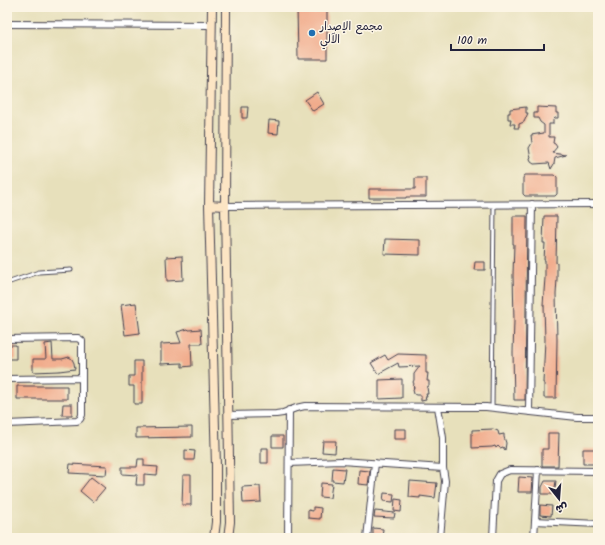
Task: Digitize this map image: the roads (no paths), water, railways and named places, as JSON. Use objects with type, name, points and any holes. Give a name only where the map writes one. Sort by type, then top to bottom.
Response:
[{"type":"main road","points":[[212,7],[209,205],[216,466],[216,522],[214,538]]},
{"type":"main road","points":[[226,7],[226,206],[230,522],[228,538]]},
{"type":"main road","points":[[209,205],[226,206]]},
{"type":"main road","points":[[216,466],[229,466]]},
{"type":"street","points":[[7,24],[212,25]]},
{"type":"street","points":[[528,412],[532,204]]},
{"type":"street","points":[[226,206],[598,204]]},
{"type":"street","points":[[7,338],[78,338],[82,341],[82,415],[80,420],[7,424]]},
{"type":"street","points":[[7,379],[82,378]]},
{"type":"street","points":[[228,415],[276,414],[305,406],[492,408],[577,417],[598,417]]},
{"type":"street","points":[[438,407],[443,438],[445,481],[440,538]]},
{"type":"street","points":[[289,410],[288,537],[313,538]]},
{"type":"street","points":[[289,463],[341,461],[444,468]]},
{"type":"street","points":[[367,538],[375,463]]},
{"type":"street","points":[[493,538],[496,481],[500,474],[510,470],[598,471]]},
{"type":"street","points":[[534,538],[538,470]]},
{"type":"street","points":[[535,521],[598,524]]},
{"type":"lane","points":[[492,408],[494,204]]},
{"type":"lane","points":[[7,283],[39,272],[71,270]]},
{"type":"place","name":"مجمع الإصدار الآلي","points":[[312,33]]}]
